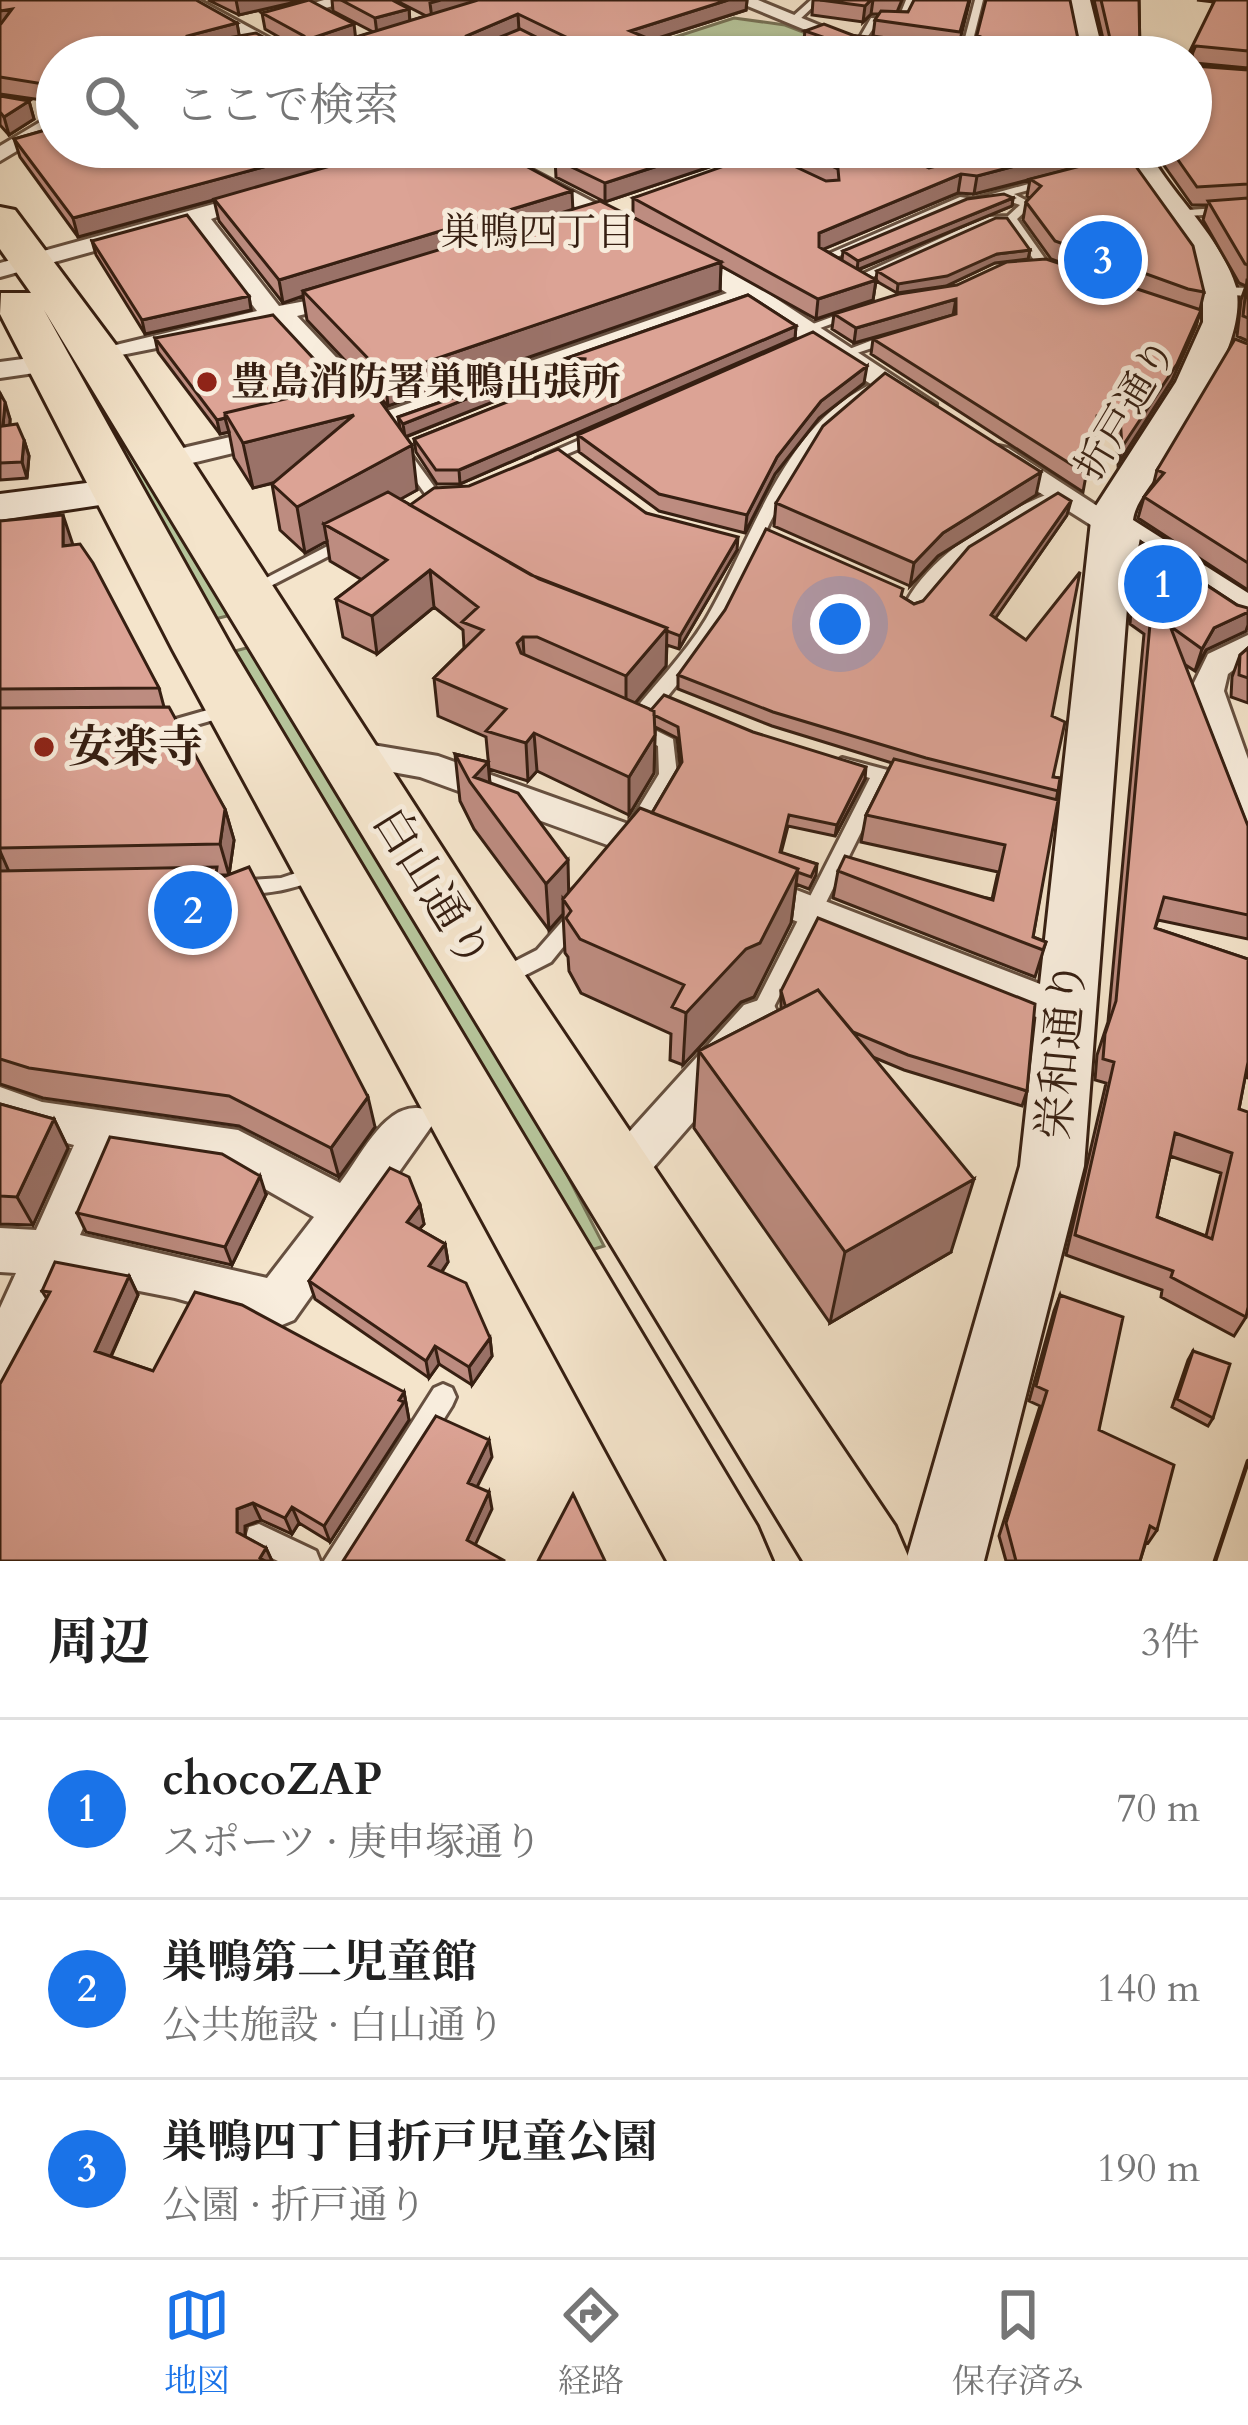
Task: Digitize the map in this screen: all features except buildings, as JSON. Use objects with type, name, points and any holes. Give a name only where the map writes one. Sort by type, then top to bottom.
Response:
[{"type":"highway","name":"白山通り","points":[[0,219],[9,270],[76,360],[141,476],[236,707],[722,1561]]},
{"type":"highway","name":"白山通り","points":[[141,476],[247,592],[490,983],[860,1561]]},
{"type":"street","points":[[186,0],[256,36]]},
{"type":"street","points":[[238,26],[320,12],[346,0]]},
{"type":"street","points":[[742,0],[832,36]]},
{"type":"street","points":[[1078,0],[1086,36]]},
{"type":"street","points":[[7,151],[36,126]]},
{"type":"street","points":[[533,168],[623,212],[751,293],[807,339],[844,353],[944,418]]},
{"type":"street","name":"折戸通り","points":[[1113,526],[1118,500],[1195,382],[1226,320],[1208,261],[1140,168]]},
{"type":"street","points":[[9,270],[289,191]]},
{"type":"street","points":[[579,227],[623,212]]},
{"type":"street","points":[[197,216],[366,417],[751,293]]},
{"type":"street","points":[[0,370],[76,360],[278,316],[385,286]]},
{"type":"street","points":[[0,507],[141,476],[307,427]]},
{"type":"street","points":[[982,443],[1248,613]]},
{"type":"street","name":"栄和通り","points":[[945,1561],[1052,1166],[1072,821],[1113,526]]},
{"type":"street","points":[[1248,646],[1219,660],[1207,691],[1248,811]]},
{"type":"street","points":[[350,753],[424,765],[624,846],[701,867],[1064,1011]]},
{"type":"street","points":[[617,1177],[759,1018]]},
{"type":"street","points":[[0,1106],[42,1121],[238,1150],[347,1211]]},
{"type":"street","points":[[0,1250],[51,1251],[277,1304],[411,1124]]},
{"type":"street","points":[[0,1364],[104,1128]]},
{"type":"lane","points":[[794,20],[816,0]]},
{"type":"lane","points":[[869,36],[874,20],[901,23],[910,0]]},
{"type":"lane","points":[[969,36],[979,0]]},
{"type":"lane","points":[[877,290],[823,260],[964,199],[974,202],[1065,177]]},
{"type":"lane","points":[[860,278],[991,218],[1011,219],[1028,204],[1003,194]]},
{"type":"lane","points":[[1173,214],[1248,209]]},
{"type":"lane","points":[[1011,219],[1045,266]]},
{"type":"lane","points":[[1023,268],[1045,266],[1078,278]]},
{"type":"lane","points":[[807,339],[875,307]]},
{"type":"lane","points":[[844,353],[903,334]]},
{"type":"lane","points":[[632,725],[720,608],[787,469],[849,400],[887,380]]},
{"type":"lane","points":[[366,417],[439,492],[412,505]]},
{"type":"lane","points":[[522,468],[608,432]]},
{"type":"lane","points":[[400,449],[422,440]]},
{"type":"lane","points":[[562,451],[580,464]]},
{"type":"lane","points":[[893,590],[912,604],[958,552],[1059,494]]},
{"type":"lane","points":[[247,592],[375,527]]},
{"type":"lane","points":[[731,539],[778,537]]},
{"type":"lane","points":[[662,653],[682,661]]},
{"type":"lane","points":[[659,693],[679,702]]},
{"type":"lane","points":[[130,729],[174,729],[236,707]]},
{"type":"lane","points":[[611,716],[668,743],[668,774],[624,846]]},
{"type":"lane","points":[[819,756],[925,787]]},
{"type":"lane","points":[[759,1018],[880,776]]},
{"type":"lane","points":[[211,886],[281,885],[331,868]]},
{"type":"lane","points":[[490,983],[544,956],[590,903]]},
{"type":"lane","points":[[338,1561],[443,1397]]},
{"type":"lane","points":[[259,1538],[306,1561]]},
{"type":"green space","points":[[734,18],[785,25],[813,36],[678,36]]},
{"type":"green space","points":[[125,438],[231,615],[215,619],[110,441]]},
{"type":"green space","points":[[250,647],[547,1136],[604,1246],[588,1251],[235,651]]},
{"type":"tram line","points":[[1215,1561],[1248,1461]]},
{"type":"place","name":"巣鴨四丁目折戸児童公園","points":[[1103,260]]},
{"type":"place","name":"豊島消防署巣鴨出張所","points":[[207,382]]},
{"type":"place","name":"chocoZAP","points":[[1163,584]]},
{"type":"place","name":"安楽寺","points":[[44,747]]},
{"type":"place","name":"巣鴨第二児童館","points":[[193,910]]},
{"type":"district","name":"巣鴨四丁目","points":[[538,232]]}]
